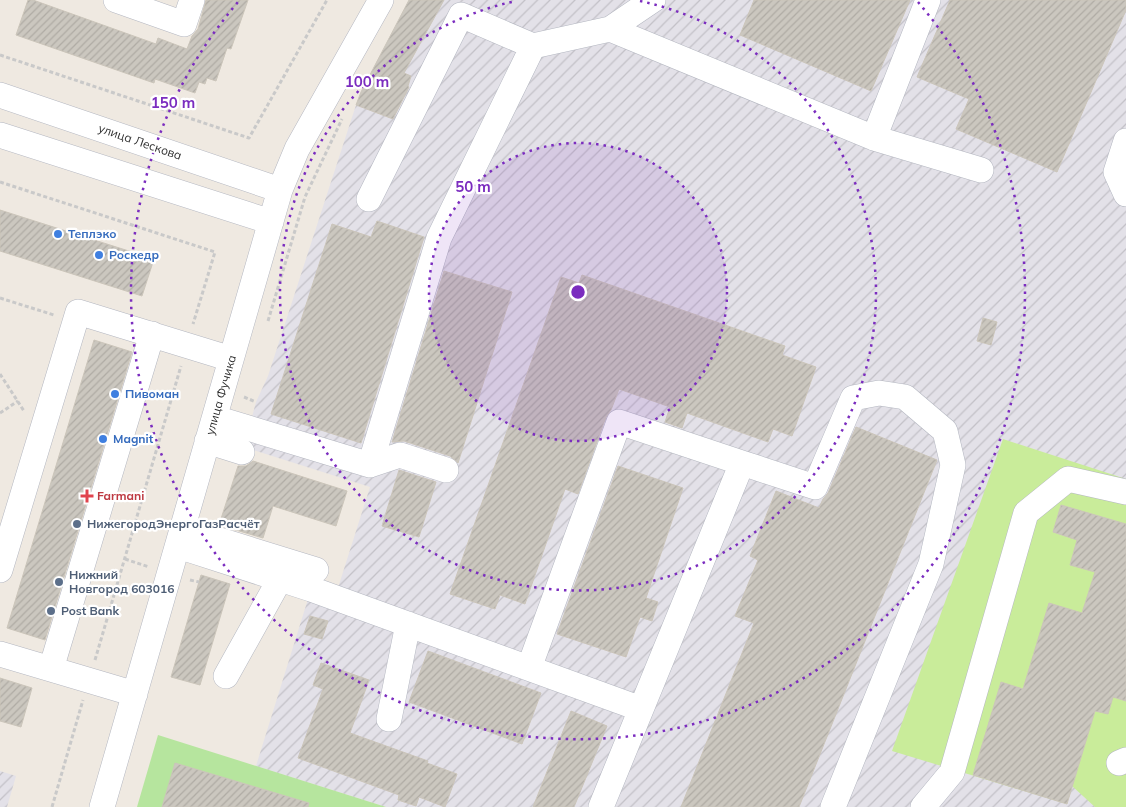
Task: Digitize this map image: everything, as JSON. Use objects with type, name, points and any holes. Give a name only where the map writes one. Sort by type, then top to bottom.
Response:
[{"type":"street","points":[[116,0],[184,24],[192,0]]},
{"type":"street","name":"улица Фучика","points":[[102,807],[207,441],[226,422],[231,359],[280,190],[297,149],[381,0]]},
{"type":"street","points":[[369,200],[465,8],[533,46],[610,29],[652,0]]},
{"type":"street","points":[[874,138],[928,0]]},
{"type":"street","points":[[610,29],[874,138],[981,170]]},
{"type":"street","points":[[370,465],[439,238],[533,46]]},
{"type":"street","name":"улица Лескова","points":[[0,95],[280,190]]},
{"type":"street","points":[[0,135],[271,222]]},
{"type":"street","points":[[1126,141],[1116,172],[1126,194]]},
{"type":"street","points":[[0,570],[78,312],[231,359]]},
{"type":"street","points":[[51,669],[152,334]]},
{"type":"street","points":[[529,668],[619,422],[815,487],[853,398],[878,393],[905,397],[945,432],[953,465],[931,564],[833,807]]},
{"type":"street","points":[[226,422],[370,465],[400,455],[446,470]]},
{"type":"street","points":[[207,441],[242,452]]},
{"type":"street","points":[[601,807],[742,462]]},
{"type":"street","points":[[923,807],[952,772],[1026,513],[1068,479],[1126,492]]},
{"type":"street","points":[[181,537],[316,570]]},
{"type":"street","points":[[181,537],[280,578],[641,710]]},
{"type":"street","points":[[226,676],[280,578]]},
{"type":"street","points":[[389,719],[408,624]]},
{"type":"street","points":[[0,654],[135,694]]},
{"type":"path","points":[[0,55],[250,138],[327,0]]},
{"type":"path","points":[[266,328],[305,197],[343,116]]},
{"type":"path","points":[[0,182],[215,252],[52,807]]},
{"type":"path","points":[[0,298],[75,322]]},
{"type":"path","points":[[0,374],[41,436]]},
{"type":"path","points":[[226,422],[244,397],[247,389]]},
{"type":"path","points":[[244,397],[256,402]]},
{"type":"path","points":[[0,413],[18,401]]},
{"type":"shaded area","points":[[409,0],[1126,0],[1126,807],[386,807],[256,766],[313,583],[337,591],[370,487],[244,447],[256,402],[268,376],[356,105]]},
{"type":"shaded area","points":[[0,771],[16,776],[7,807],[0,807]]},
{"type":"green space","points":[[1003,439],[1126,479],[1126,807],[1095,807],[1072,786],[1067,804],[892,751]]},
{"type":"green space","points":[[158,735],[386,807],[137,807]]},
{"type":"building","points":[[28,0],[33,0],[156,44],[158,38],[187,49],[192,36],[198,29],[206,0],[248,0],[231,49],[227,48],[216,81],[207,78],[205,84],[199,82],[195,93],[155,79],[154,83],[16,35]]},
{"type":"building","points":[[409,0],[444,0],[404,73],[411,76],[409,87],[393,119],[356,105]]},
{"type":"building","points":[[754,0],[910,0],[871,91],[740,35]]},
{"type":"building","points":[[950,0],[1126,0],[1126,10],[1057,172],[956,129],[969,99],[917,77]]},
{"type":"building","points":[[0,210],[154,259],[142,296],[0,251]]},
{"type":"building","points":[[377,221],[424,237],[361,443],[271,414],[332,224],[371,237]]},
{"type":"building","points":[[444,271],[512,292],[458,463],[450,456],[404,441],[392,442]]},
{"type":"building","points":[[582,275],[785,346],[782,355],[816,367],[792,436],[773,429],[768,442],[687,413],[682,428],[665,422],[670,407],[619,389],[611,410],[606,417],[578,494],[565,489],[525,604],[500,595],[495,609],[450,594],[561,277],[579,283]]},
{"type":"building","points":[[983,318],[997,322],[991,345],[977,341]]},
{"type":"building","points":[[94,340],[132,352],[45,640],[7,628]]},
{"type":"building","points":[[856,427],[937,460],[799,807],[681,807],[754,623],[735,616],[758,560],[750,556],[776,491],[819,508],[828,493]]},
{"type":"building","points":[[253,461],[347,491],[336,526],[273,506],[263,538],[219,525],[238,466],[246,466]]},
{"type":"building","points":[[618,466],[683,488],[646,598],[658,602],[652,621],[640,617],[626,657],[557,634]]},
{"type":"building","points":[[399,470],[436,482],[419,537],[382,526]]},
{"type":"building","points":[[1061,505],[1126,524],[1126,701],[1113,697],[1108,714],[1095,711],[1067,804],[973,775],[1001,682],[1023,689],[1049,603],[1082,613],[1095,572],[1070,565],[1077,540],[1053,532]]},
{"type":"building","points":[[201,575],[230,584],[200,685],[171,677]]},
{"type":"building","points":[[310,616],[328,621],[322,639],[304,634]]},
{"type":"building","points":[[428,651],[541,693],[522,744],[409,702]]},
{"type":"building","points":[[321,663],[369,680],[350,733],[428,761],[427,763],[457,774],[445,807],[419,797],[416,806],[398,800],[399,795],[298,758],[323,689],[313,685]]},
{"type":"building","points":[[0,678],[32,688],[21,727],[0,721]]},
{"type":"building","points":[[571,711],[607,726],[574,807],[533,807]]},
{"type":"building","points":[[175,763],[309,803],[308,807],[162,807]]},
{"type":"place","name":"Теплэко","points":[[58,234]]},
{"type":"place","name":"Роскедр","points":[[99,255]]},
{"type":"place","name":"Пивоман","points":[[115,394]]},
{"type":"place","name":"Magnit","points":[[103,439]]},
{"type":"place","name":"Farmani","points":[[87,496]]},
{"type":"place","name":"НижегородЭнергоГазРасчёт","points":[[77,524]]},
{"type":"place","name":"Нижний Новгород 603016","points":[[59,582]]},
{"type":"place","name":"Post Bank","points":[[51,611]]}]
